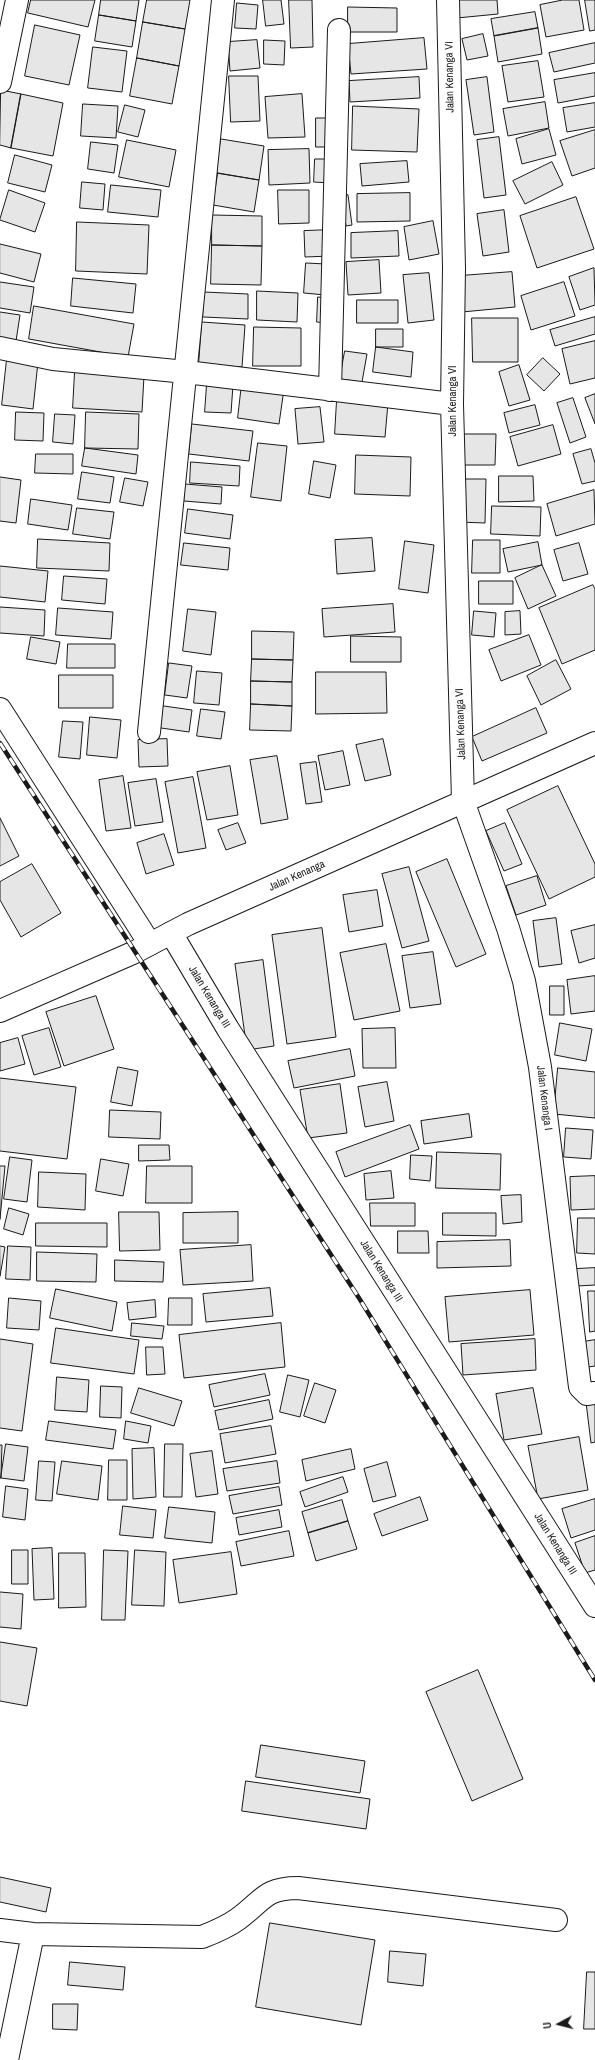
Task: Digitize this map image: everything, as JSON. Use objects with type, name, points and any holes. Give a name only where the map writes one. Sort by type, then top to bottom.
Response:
[{"type":"street","points":[[0,82],[17,0]]},
{"type":"street","points":[[149,732],[223,0]]},
{"type":"street","name":"Jalan Kenanga VI","points":[[448,0],[454,268],[452,404],[463,801]]},
{"type":"street","points":[[330,390],[339,30]]},
{"type":"street","points":[[0,348],[53,359],[186,372],[452,404]]},
{"type":"street","points":[[0,708],[150,944]]},
{"type":"street","name":"Jalan Kenanga","points":[[0,1011],[135,952],[171,933],[595,743]]},
{"type":"street","name":"Jalan Kenanga I","points":[[463,801],[508,928],[524,981],[540,1067],[580,1387],[587,1394],[595,1393]]},
{"type":"street","name":"Jalan Kenanga III","points":[[171,933],[232,1036],[595,1606]]},
{"type":"street","points":[[0,1930],[33,1934],[202,1937],[221,1930],[238,1919],[268,1893],[281,1888],[306,1889],[556,1920]]},
{"type":"street","points":[[8,2060],[33,1934]]},
{"type":"building","points":[[31,0],[95,0],[88,27],[28,13]]},
{"type":"building","points":[[101,0],[139,0],[136,21],[99,15]]},
{"type":"building","points":[[147,0],[190,0],[185,29],[143,22]]},
{"type":"building","points":[[263,0],[281,0],[284,24],[266,26]]},
{"type":"building","points":[[289,0],[312,0],[313,47],[291,48]]},
{"type":"building","points":[[455,0],[497,0],[498,14],[457,18]]},
{"type":"building","points":[[563,0],[579,0],[584,30],[546,37],[540,5]]},
{"type":"building","points":[[585,0],[595,0],[595,30],[590,31]]},
{"type":"building","points":[[237,3],[258,5],[256,29],[235,28]]},
{"type":"building","points":[[348,7],[397,8],[397,32],[348,32]]},
{"type":"building","points":[[535,12],[538,28],[494,36],[491,19]]},
{"type":"building","points":[[99,15],[136,21],[132,47],[95,41]]},
{"type":"building","points":[[143,22],[185,29],[179,66],[137,58]]},
{"type":"building","points":[[35,25],[80,35],[69,85],[25,76]]},
{"type":"building","points":[[538,28],[542,54],[498,62],[494,36]]},
{"type":"building","points":[[483,34],[488,56],[467,60],[462,39]]},
{"type":"building","points":[[424,38],[427,69],[351,74],[348,44]]},
{"type":"building","points":[[257,40],[260,68],[230,71],[228,42]]},
{"type":"building","points":[[264,40],[285,41],[284,65],[264,64]]},
{"type":"building","points":[[595,43],[595,63],[554,72],[549,53]]},
{"type":"building","points":[[93,47],[127,51],[122,92],[88,88]]},
{"type":"building","points":[[137,58],[179,66],[172,104],[130,96]]},
{"type":"building","points":[[538,61],[544,97],[508,102],[502,66]]},
{"type":"building","points":[[595,73],[595,96],[558,103],[554,80]]},
{"type":"building","points":[[229,76],[258,76],[260,121],[231,122]]},
{"type":"building","points":[[419,77],[420,98],[350,102],[349,81]]},
{"type":"building","points":[[487,77],[494,132],[474,135],[466,80]]},
{"type":"building","points":[[1,90],[21,94],[11,148],[0,145]]},
{"type":"building","points":[[21,94],[63,103],[53,156],[11,148]]},
{"type":"building","points":[[302,94],[305,137],[268,138],[265,97]]},
{"type":"building","points":[[545,102],[549,128],[508,136],[503,109]]},
{"type":"building","points":[[595,103],[595,127],[567,132],[563,108]]},
{"type":"building","points":[[83,104],[118,106],[116,138],[81,136]]},
{"type":"building","points":[[125,105],[145,110],[138,137],[118,132]]},
{"type":"building","points":[[353,106],[419,109],[417,152],[352,150]]},
{"type":"building","points":[[316,118],[333,118],[333,147],[316,147]]},
{"type":"building","points":[[549,129],[556,155],[522,164],[516,139]]},
{"type":"building","points":[[595,130],[595,168],[572,176],[560,141]]},
{"type":"building","points":[[499,137],[506,195],[484,198],[477,140]]},
{"type":"building","points":[[221,139],[264,146],[259,180],[216,173]]},
{"type":"building","points":[[127,140],[176,150],[169,187],[119,177]]},
{"type":"building","points":[[91,142],[118,145],[114,173],[88,169]]},
{"type":"building","points":[[309,149],[310,183],[269,185],[268,150]]},
{"type":"building","points":[[15,155],[52,165],[45,192],[8,183]]},
{"type":"building","points":[[315,159],[330,159],[330,183],[314,182]]},
{"type":"building","points":[[407,161],[409,182],[362,186],[360,164]]},
{"type":"building","points":[[552,162],[563,185],[525,204],[513,181]]},
{"type":"building","points":[[218,173],[259,180],[254,212],[213,205]]},
{"type":"building","points":[[82,182],[105,184],[103,210],[80,208]]},
{"type":"building","points":[[111,185],[161,190],[158,217],[108,212]]},
{"type":"building","points":[[9,190],[45,203],[35,232],[0,220]]},
{"type":"building","points":[[278,190],[309,190],[309,223],[279,224]]},
{"type":"building","points":[[410,193],[410,221],[357,222],[357,194]]},
{"type":"building","points":[[348,195],[352,225],[346,226],[342,196]]},
{"type":"building","points":[[576,197],[594,249],[537,268],[520,216]]},
{"type":"building","points":[[504,210],[509,252],[483,256],[477,214]]},
{"type":"building","points":[[212,215],[262,216],[262,246],[212,245]]},
{"type":"building","points":[[433,221],[439,254],[409,260],[404,227]]},
{"type":"building","points":[[77,222],[149,225],[147,274],[76,271]]},
{"type":"building","points":[[330,230],[331,256],[305,257],[304,231]]},
{"type":"building","points":[[398,231],[399,256],[351,258],[351,233]]},
{"type":"building","points":[[0,244],[41,254],[34,282],[0,273]]},
{"type":"building","points":[[212,245],[262,246],[261,285],[211,284]]},
{"type":"building","points":[[379,260],[381,293],[348,295],[346,262]]},
{"type":"building","points":[[306,263],[326,264],[325,295],[304,293]]},
{"type":"building","points":[[594,268],[595,305],[580,310],[569,277]]},
{"type":"building","points":[[512,272],[515,307],[462,312],[460,276]]},
{"type":"building","points":[[429,273],[434,320],[408,323],[403,275]]},
{"type":"building","points":[[73,278],[136,284],[133,313],[71,306]]},
{"type":"building","points":[[0,282],[34,287],[30,313],[0,308]]},
{"type":"building","points":[[564,282],[575,316],[531,330],[521,296]]},
{"type":"building","points":[[257,291],[298,293],[297,322],[257,320]]},
{"type":"building","points":[[204,292],[248,294],[248,319],[203,317]]},
{"type":"building","points":[[318,297],[327,298],[325,323],[317,322]]},
{"type":"building","points":[[357,300],[398,300],[398,323],[357,323]]},
{"type":"building","points":[[34,306],[134,324],[128,357],[29,339]]},
{"type":"building","points":[[0,312],[20,315],[16,341],[0,339]]},
{"type":"building","points":[[595,317],[595,334],[555,346],[550,330]]},
{"type":"building","points":[[472,318],[518,318],[518,362],[473,362]]},
{"type":"building","points":[[202,322],[245,325],[242,367],[199,364]]},
{"type":"building","points":[[254,327],[301,328],[301,366],[253,366]]},
{"type":"building","points":[[376,329],[403,329],[403,347],[376,347]]},
{"type":"building","points":[[595,341],[595,378],[570,384],[562,349]]},
{"type":"building","points":[[376,347],[413,352],[411,377],[373,372]]},
{"type":"building","points":[[345,351],[367,354],[362,382],[340,379]]},
{"type":"building","points":[[543,358],[560,374],[544,391],[527,375]]},
{"type":"building","points":[[7,359],[38,362],[33,409],[2,405]]},
{"type":"building","points":[[519,365],[530,400],[509,406],[499,372]]},
{"type":"building","points":[[75,371],[144,376],[142,412],[73,408]]},
{"type":"building","points":[[242,383],[284,389],[279,424],[238,418]]},
{"type":"building","points":[[207,384],[233,385],[231,413],[205,412]]},
{"type":"building","points":[[595,394],[595,424],[585,398]]},
{"type":"building","points":[[573,398],[586,437],[570,443],[557,403]]},
{"type":"building","points":[[337,400],[388,403],[385,437],[335,434]]},
{"type":"building","points":[[535,405],[540,425],[509,433],[504,413]]},
{"type":"building","points":[[320,407],[324,442],[298,444],[295,409]]},
{"type":"building","points":[[16,412],[44,413],[43,441],[15,440]]},
{"type":"building","points":[[86,412],[139,414],[138,449],[85,448]]},
{"type":"building","points":[[55,414],[75,415],[73,444],[53,442]]},
{"type":"building","points":[[192,424],[253,431],[249,461],[189,454]]},
{"type":"building","points":[[553,425],[561,454],[518,466],[510,437]]},
{"type":"building","points":[[464,434],[496,434],[495,465],[464,465]]},
{"type":"building","points":[[258,443],[287,446],[281,501],[251,497]]},
{"type":"building","points":[[85,448],[138,455],[136,474],[82,466]]},
{"type":"building","points":[[591,449],[595,463],[595,481],[582,484],[573,454]]},
{"type":"building","points":[[36,454],[73,454],[73,474],[35,473]]},
{"type":"building","points":[[356,455],[411,457],[410,496],[355,494]]},
{"type":"building","points":[[314,461],[336,465],[330,498],[309,494]]},
{"type":"building","points":[[191,462],[240,466],[239,486],[190,483]]},
{"type":"building","points":[[82,472],[114,477],[110,503],[78,499]]},
{"type":"building","points":[[499,476],[533,476],[534,501],[499,502]]},
{"type":"building","points":[[0,477],[21,480],[16,523],[0,521]]},
{"type":"building","points":[[125,478],[148,482],[143,506],[120,502]]},
{"type":"building","points":[[459,479],[486,479],[485,523],[458,522]]},
{"type":"building","points":[[185,484],[222,487],[221,504],[184,501]]},
{"type":"building","points":[[594,490],[595,524],[556,536],[547,504]]},
{"type":"building","points":[[31,499],[72,505],[68,530],[28,524]]},
{"type":"building","points":[[492,506],[541,507],[540,536],[491,534]]},
{"type":"building","points":[[77,508],[114,512],[110,539],[73,534]]},
{"type":"building","points":[[188,509],[233,515],[230,539],[185,533]]},
{"type":"building","points":[[372,538],[375,571],[337,574],[335,540]]},
{"type":"building","points":[[38,539],[110,543],[109,571],[37,568]]},
{"type":"building","points":[[473,540],[500,540],[500,573],[472,573]]},
{"type":"building","points":[[405,541],[434,545],[428,593],[399,589]]},
{"type":"building","points":[[538,542],[542,565],[508,572],[503,549]]},
{"type":"building","points":[[184,543],[230,548],[228,570],[181,565]]},
{"type":"building","points":[[579,543],[588,574],[563,581],[554,550]]},
{"type":"building","points":[[542,565],[556,596],[528,609],[515,578]]},
{"type":"building","points":[[0,566],[48,571],[45,602],[0,597]]},
{"type":"building","points":[[64,576],[107,579],[105,604],[62,600]]},
{"type":"building","points":[[479,581],[513,581],[513,604],[479,604]]},
{"type":"building","points":[[593,585],[595,589],[595,650],[562,664],[539,608]]},
{"type":"building","points":[[393,604],[395,632],[324,637],[322,609]]},
{"type":"building","points":[[0,607],[45,610],[44,636],[0,633]]},
{"type":"building","points":[[58,608],[113,612],[111,639],[56,635]]},
{"type":"building","points":[[188,609],[216,612],[211,655],[183,651]]},
{"type":"building","points":[[474,611],[496,613],[494,637],[472,635]]},
{"type":"building","points":[[520,611],[521,634],[505,635],[505,612]]},
{"type":"building","points":[[252,631],[294,632],[293,660],[252,659]]},
{"type":"building","points":[[529,635],[541,665],[501,681],[489,650]]},
{"type":"building","points":[[351,636],[401,637],[401,662],[351,662]]},
{"type":"building","points":[[31,637],[60,642],[56,664],[27,659]]},
{"type":"building","points":[[68,644],[115,644],[115,668],[67,668]]},
{"type":"building","points":[[252,659],[293,660],[292,682],[251,681]]},
{"type":"building","points":[[556,660],[571,689],[541,705],[527,676]]},
{"type":"building","points":[[169,663],[192,666],[187,698],[165,695]]},
{"type":"building","points":[[197,671],[222,673],[219,705],[194,703]]},
{"type":"building","points":[[316,672],[386,672],[387,713],[316,714]]},
{"type":"building","points":[[59,675],[113,675],[113,708],[59,708]]},
{"type":"building","points":[[251,681],[292,682],[292,706],[251,704]]},
{"type":"building","points":[[251,704],[292,706],[291,731],[250,730]]},
{"type":"building","points":[[157,705],[192,710],[189,732],[154,727]]},
{"type":"building","points":[[536,708],[547,733],[482,761],[472,737]]},
{"type":"building","points":[[201,709],[225,712],[221,739],[197,736]]},
{"type":"building","points":[[90,717],[121,720],[117,758],[87,755]]},
{"type":"building","points":[[63,721],[83,722],[80,759],[59,757]]},
{"type":"building","points":[[167,739],[168,766],[139,767],[138,740]]},
{"type":"building","points":[[383,739],[391,775],[365,781],[356,745]]},
{"type":"building","points":[[343,751],[350,785],[325,790],[318,756]]},
{"type":"building","points":[[277,756],[288,819],[261,824],[250,760]]},
{"type":"building","points":[[316,762],[322,802],[306,804],[300,764]]},
{"type":"building","points":[[230,766],[238,815],[207,820],[197,772]]},
{"type":"building","points":[[123,776],[131,828],[106,831],[99,780]]},
{"type":"building","points":[[193,777],[206,848],[178,853],[165,782]]},
{"type":"building","points":[[156,779],[163,822],[135,826],[128,783]]},
{"type":"building","points":[[558,786],[595,864],[595,877],[549,899],[507,810]]},
{"type":"building","points":[[0,818],[19,856],[0,866]]},
{"type":"building","points":[[238,823],[246,843],[226,850],[218,830]]},
{"type":"building","points":[[505,823],[522,864],[504,871],[486,831]]},
{"type":"building","points":[[164,834],[174,865],[146,874],[137,843]]},
{"type":"building","points":[[447,859],[486,954],[456,967],[416,872]]},
{"type":"building","points":[[32,864],[61,913],[21,937],[0,900],[0,882]]},
{"type":"building","points":[[409,867],[429,941],[402,948],[382,874]]},
{"type":"building","points":[[537,876],[546,905],[516,915],[506,886]]},
{"type":"building","points":[[377,890],[383,926],[349,932],[343,895]]},
{"type":"building","points":[[556,918],[562,964],[539,967],[533,921]]},
{"type":"building","points":[[595,925],[595,958],[579,963],[571,931]]},
{"type":"building","points":[[322,928],[336,1037],[287,1044],[272,935]]},
{"type":"building","points":[[386,944],[400,1011],[354,1020],[340,953]]},
{"type":"building","points":[[433,952],[441,1004],[410,1008],[402,956]]},
{"type":"building","points":[[263,960],[274,1046],[247,1050],[235,964]]},
{"type":"building","points":[[595,976],[595,1011],[571,1014],[567,980]]},
{"type":"building","points":[[550,986],[564,986],[564,1015],[550,1015]]},
{"type":"building","points":[[96,996],[114,1049],[64,1066],[46,1012]]},
{"type":"building","points":[[560,1023],[592,1029],[586,1061],[555,1055]]},
{"type":"building","points":[[49,1028],[61,1067],[34,1075],[22,1036]]},
{"type":"building","points":[[395,1028],[396,1068],[363,1068],[362,1029]]},
{"type":"building","points":[[18,1038],[25,1064],[0,1071],[0,1043]]},
{"type":"building","points":[[350,1049],[355,1076],[294,1088],[288,1061]]},
{"type":"building","points":[[118,1067],[138,1071],[132,1106],[111,1102]]},
{"type":"building","points":[[558,1068],[595,1072],[595,1118],[554,1114]]},
{"type":"building","points":[[0,1078],[76,1087],[67,1159],[0,1151]]},
{"type":"building","points":[[387,1082],[394,1121],[365,1127],[358,1087]]},
{"type":"building","points":[[340,1084],[347,1133],[308,1138],[300,1090]]},
{"type":"building","points":[[110,1110],[161,1112],[160,1139],[109,1137]]},
{"type":"building","points":[[469,1114],[472,1137],[424,1144],[421,1121]]},
{"type":"building","points":[[410,1125],[419,1149],[345,1177],[336,1152]]},
{"type":"building","points":[[566,1128],[593,1130],[591,1159],[564,1157]]},
{"type":"building","points":[[139,1145],[169,1145],[170,1160],[139,1161]]},
{"type":"building","points":[[437,1152],[501,1154],[500,1190],[436,1188]]},
{"type":"building","points":[[411,1155],[432,1156],[430,1181],[410,1179]]},
{"type":"building","points":[[10,1157],[32,1160],[27,1202],[4,1199]]},
{"type":"building","points":[[101,1159],[129,1164],[123,1196],[96,1191]]},
{"type":"building","points":[[0,1166],[5,1166],[0,1219]]},
{"type":"building","points":[[147,1166],[192,1166],[192,1203],[146,1203]]},
{"type":"building","points":[[391,1171],[394,1198],[366,1200],[364,1174]]},
{"type":"building","points":[[39,1172],[86,1174],[85,1210],[38,1207]]},
{"type":"building","points":[[595,1176],[595,1209],[571,1210],[570,1177]]},
{"type":"building","points":[[521,1195],[522,1222],[503,1224],[501,1196]]},
{"type":"building","points":[[370,1203],[415,1203],[415,1226],[371,1226]]},
{"type":"building","points":[[9,1208],[29,1214],[23,1235],[4,1229]]},
{"type":"building","points":[[119,1212],[159,1212],[160,1250],[120,1251]]},
{"type":"building","points":[[238,1212],[238,1243],[183,1243],[183,1213]]},
{"type":"building","points":[[443,1213],[496,1213],[496,1236],[443,1235]]},
{"type":"building","points":[[578,1218],[595,1218],[595,1254],[577,1253]]},
{"type":"building","points":[[36,1223],[107,1223],[107,1247],[36,1246]]},
{"type":"building","points":[[398,1231],[428,1231],[429,1253],[398,1253]]},
{"type":"building","points":[[510,1240],[511,1266],[437,1268],[437,1242]]},
{"type":"building","points":[[251,1245],[253,1281],[183,1285],[180,1250]]},
{"type":"building","points":[[0,1246],[5,1247],[0,1276]]},
{"type":"building","points":[[8,1246],[31,1247],[30,1280],[6,1279]]},
{"type":"building","points":[[37,1252],[97,1254],[96,1282],[37,1281]]},
{"type":"building","points":[[115,1260],[164,1262],[163,1282],[115,1281]]},
{"type":"building","points":[[595,1268],[595,1285],[577,1286],[576,1269]]},
{"type":"building","points":[[270,1288],[273,1316],[206,1322],[203,1294]]},
{"type":"building","points":[[56,1289],[117,1302],[112,1331],[50,1318]]},
{"type":"building","points":[[530,1290],[534,1335],[449,1342],[445,1297]]},
{"type":"building","points":[[588,1291],[595,1291],[595,1331],[590,1332]]},
{"type":"building","points":[[9,1298],[41,1301],[39,1330],[7,1328]]},
{"type":"building","points":[[169,1298],[192,1298],[192,1325],[168,1325]]},
{"type":"building","points":[[155,1300],[156,1317],[129,1320],[127,1303]]},
{"type":"building","points":[[132,1323],[164,1326],[162,1339],[131,1336]]},
{"type":"building","points":[[281,1323],[285,1367],[184,1378],[179,1335]]},
{"type":"building","points":[[56,1328],[139,1340],[134,1374],[51,1363]]},
{"type":"building","points":[[0,1339],[33,1344],[22,1431],[0,1428]]},
{"type":"building","points":[[535,1339],[536,1370],[463,1375],[461,1344]]},
{"type":"building","points":[[595,1340],[595,1366],[581,1368],[577,1343]]},
{"type":"building","points":[[146,1347],[163,1347],[165,1374],[147,1375]]},
{"type":"building","points":[[265,1374],[270,1395],[214,1407],[209,1385]]},
{"type":"building","points":[[288,1375],[309,1380],[300,1417],[280,1412]]},
{"type":"building","points":[[57,1377],[89,1380],[87,1412],[55,1410]]},
{"type":"building","points":[[315,1383],[336,1390],[325,1423],[304,1416]]},
{"type":"building","points":[[101,1386],[122,1387],[121,1418],[100,1417]]},
{"type":"building","points":[[139,1388],[182,1401],[174,1426],[131,1413]]},
{"type":"building","points":[[533,1388],[542,1434],[504,1440],[496,1394]]},
{"type":"building","points":[[269,1400],[273,1419],[219,1430],[215,1411]]},
{"type":"building","points":[[595,1401],[595,1442],[591,1443],[586,1402]]},
{"type":"building","points":[[49,1421],[116,1430],[113,1449],[46,1440]]},
{"type":"building","points":[[126,1421],[151,1426],[148,1443],[124,1439]]},
{"type":"building","points":[[271,1426],[276,1454],[225,1463],[220,1434]]},
{"type":"building","points":[[579,1437],[588,1490],[538,1499],[528,1446]]},
{"type":"building","points":[[6,1444],[28,1447],[24,1481],[1,1478]]},
{"type":"building","points":[[165,1444],[183,1444],[182,1497],[164,1497]]},
{"type":"building","points":[[0,1445],[2,1445],[1,1478],[0,1478]]},
{"type":"building","points":[[154,1448],[156,1497],[133,1499],[132,1449]]},
{"type":"building","points":[[351,1449],[355,1469],[306,1481],[302,1460]]},
{"type":"building","points":[[212,1451],[218,1494],[196,1497],[190,1454]]},
{"type":"building","points":[[109,1460],[127,1460],[127,1500],[108,1500]]},
{"type":"building","points":[[39,1461],[55,1462],[52,1501],[36,1500]]},
{"type":"building","points":[[62,1461],[102,1466],[98,1500],[57,1494]]},
{"type":"building","points":[[277,1461],[280,1483],[227,1491],[223,1469]]},
{"type":"building","points":[[387,1462],[396,1496],[373,1502],[364,1469]]},
{"type":"building","points":[[343,1477],[348,1492],[305,1507],[300,1492]]},
{"type":"building","points":[[6,1486],[28,1489],[25,1520],[3,1517]]},
{"type":"building","points":[[279,1487],[282,1505],[233,1514],[229,1496]]},
{"type":"building","points":[[420,1497],[428,1520],[382,1536],[374,1514]]},
{"type":"building","points":[[595,1499],[595,1530],[571,1538],[562,1509]]},
{"type":"building","points":[[342,1500],[348,1521],[308,1533],[302,1512]]},
{"type":"building","points":[[123,1506],[156,1510],[153,1538],[120,1535]]},
{"type":"building","points":[[169,1507],[215,1512],[212,1543],[165,1538]]},
{"type":"building","points":[[279,1510],[282,1527],[239,1535],[236,1518]]},
{"type":"building","points":[[348,1521],[357,1549],[316,1561],[308,1533]]},
{"type":"building","points":[[289,1531],[294,1556],[241,1566],[236,1542]]},
{"type":"building","points":[[595,1536],[595,1570],[585,1573],[575,1543]]},
{"type":"building","points":[[52,1548],[54,1599],[34,1600],[32,1549]]},
{"type":"building","points":[[12,1550],[28,1550],[28,1584],[12,1584]]},
{"type":"building","points":[[104,1550],[128,1551],[125,1620],[102,1620]]},
{"type":"building","points":[[135,1550],[166,1552],[164,1606],[132,1605]]},
{"type":"building","points":[[231,1552],[237,1594],[179,1603],[173,1560]]},
{"type":"building","points":[[59,1553],[85,1553],[86,1607],[59,1608]]},
{"type":"building","points":[[0,1592],[23,1594],[21,1629],[0,1627]]},
{"type":"building","points":[[0,1642],[37,1648],[27,1706],[0,1701]]},
{"type":"building","points":[[478,1670],[523,1779],[472,1801],[426,1692]]},
{"type":"building","points":[[261,1745],[365,1761],[360,1793],[256,1777]]},
{"type":"building","points":[[246,1781],[370,1799],[366,1829],[242,1811]]},
{"type":"building","points":[[0,1877],[51,1888],[46,1912],[0,1902]]},
{"type":"building","points":[[270,1923],[375,1940],[361,2025],[256,2007]]},
{"type":"building","points":[[390,1951],[426,1954],[423,1986],[388,1982]]},
{"type":"building","points":[[70,1962],[125,1967],[123,1990],[68,1985]]},
{"type":"building","points":[[587,1972],[595,1972],[595,2029],[584,2029]]},
{"type":"building","points":[[53,2004],[78,2004],[77,2030],[53,2029]]},
{"type":"railway","points":[[0,743],[359,1298],[595,1680]]}]
